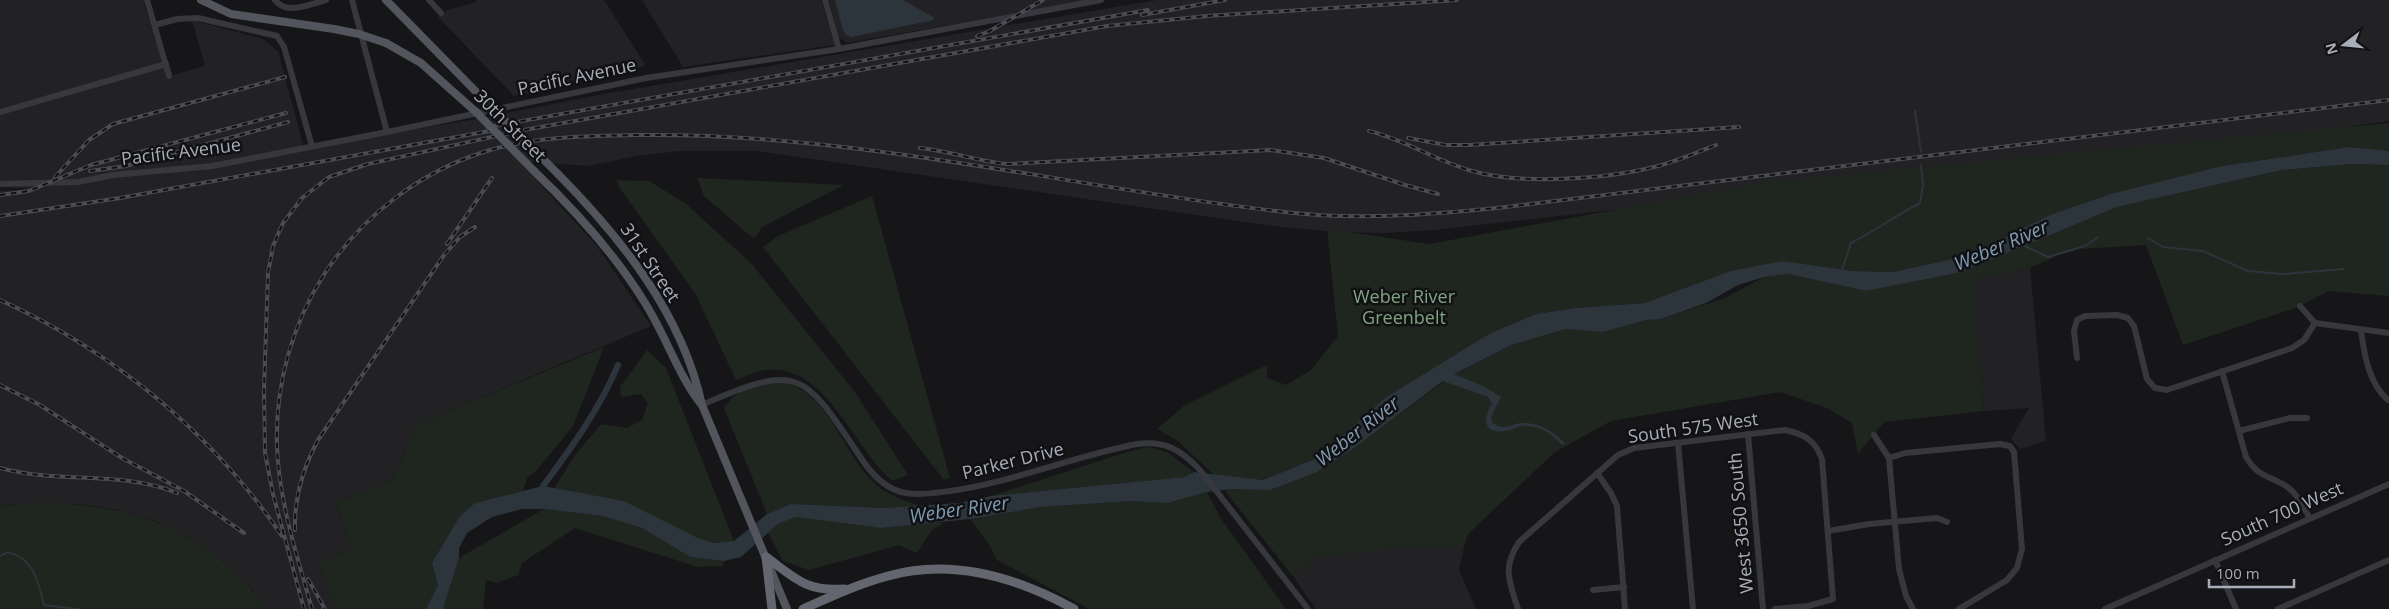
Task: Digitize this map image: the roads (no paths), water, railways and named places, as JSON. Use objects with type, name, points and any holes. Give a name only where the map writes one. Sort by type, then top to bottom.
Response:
[{"type":"highway","points":[[766,557],[802,584],[825,590],[852,588]]},
{"type":"highway","points":[[766,557],[772,609]]},
{"type":"highway","points":[[802,609],[852,588],[888,576],[914,571],[940,570],[997,576],[1074,609]]},
{"type":"main road","name":"30th Street","points":[[201,0],[231,14],[359,34],[386,43],[422,63],[476,112],[593,231],[646,303],[687,386],[702,405]]},
{"type":"main road","name":"31st Street","points":[[388,3],[593,209],[616,237],[656,294],[675,329],[696,376],[702,405],[787,609]]},
{"type":"street","points":[[147,0],[169,76]]},
{"type":"street","points":[[275,0],[283,7],[295,9],[326,0]]},
{"type":"street","points":[[352,0],[387,132]]},
{"type":"street","points":[[429,0],[441,13]]},
{"type":"street","points":[[825,0],[839,49]]},
{"type":"street","name":"Pacific Avenue","points":[[0,184],[78,182],[112,175],[212,166],[646,78],[839,49],[1101,0]]},
{"type":"street","points":[[155,25],[177,19],[198,18],[277,36],[284,47],[312,146]]},
{"type":"street","points":[[0,112],[166,64]]},
{"type":"street","points":[[2300,306],[2315,323],[2389,333]]},
{"type":"street","points":[[2078,358],[2074,331],[2077,320],[2093,316],[2117,315],[2128,318],[2134,326],[2147,379],[2155,388],[2167,390],[2292,348],[2304,340],[2315,323]]},
{"type":"street","points":[[2361,330],[2364,352],[2378,392],[2388,400]]},
{"type":"street","points":[[2222,371],[2246,457],[2253,469],[2287,487],[2300,500],[2309,517]]},
{"type":"street","name":"Parker Drive","points":[[702,405],[758,382],[778,379],[799,383],[814,392],[827,407],[863,462],[879,481],[894,490],[906,493],[932,493],[991,484],[1126,446],[1148,442],[1173,447],[1200,470],[1308,609]]},
{"type":"street","points":[[2239,431],[2290,418],[2307,418]]},
{"type":"street","name":"South 575 West","points":[[1518,609],[1508,578],[1509,556],[1519,542],[1618,454],[1634,448],[1785,430],[1802,434],[1817,445],[1822,458],[1828,531]]},
{"type":"street","name":"West 3650 South","points":[[1748,434],[1763,609]]},
{"type":"street","points":[[1874,435],[1889,458],[1899,569],[1906,596],[1913,609]]},
{"type":"street","points":[[1678,443],[1693,609]]},
{"type":"street","points":[[1889,458],[1905,453],[2000,444],[2010,446],[2014,452],[2022,550],[2017,568],[2007,580],[1959,609]]},
{"type":"street","points":[[1597,473],[1611,493],[1617,506],[1626,609]]},
{"type":"street","name":"South 700 West","points":[[2105,609],[2309,517],[2389,484]]},
{"type":"street","points":[[1775,609],[1808,606],[1833,599],[1828,531],[1895,521],[1936,518],[1947,522]]},
{"type":"street","points":[[2215,560],[2236,609]]},
{"type":"street","points":[[2278,609],[2389,560]]},
{"type":"street","points":[[1593,590],[1624,587]]},
{"type":"water","points":[[835,0],[903,0],[933,17],[934,20],[851,37],[846,35],[843,30]]},
{"type":"water","name":"Weber River","points":[[2349,147],[2389,151],[2389,165],[2352,164],[2282,170],[2117,207],[1962,272],[1866,291],[1788,274],[1764,277],[1738,285],[1706,303],[1661,319],[1646,320],[1603,332],[1566,329],[1511,345],[1454,374],[1481,385],[1501,397],[1491,417],[1492,422],[1496,425],[1507,427],[1522,423],[1534,424],[1551,431],[1565,443],[1562,445],[1554,437],[1539,428],[1520,426],[1502,431],[1490,429],[1486,421],[1492,403],[1488,397],[1443,381],[1353,449],[1315,473],[1270,490],[1233,489],[1207,492],[1168,503],[1131,501],[1041,507],[970,519],[881,528],[796,517],[778,524],[741,557],[724,561],[690,557],[642,528],[602,516],[544,509],[522,509],[492,517],[467,533],[459,548],[459,558],[443,609],[426,609],[438,585],[432,563],[460,516],[475,503],[543,486],[624,501],[696,537],[714,543],[734,541],[767,514],[791,504],[886,508],[959,503],[991,496],[1185,477],[1194,472],[1263,480],[1317,458],[1385,398],[1489,334],[1536,314],[1576,308],[1645,303],[1731,271],[1783,261],[1853,271],[1893,272],[1957,258],[1994,243],[2050,215],[2111,194],[2222,166]]},
{"type":"waterway","points":[[1915,111],[1921,152]]},
{"type":"waterway","points":[[1842,270],[1851,243],[1920,203],[1923,185],[1921,165]]},
{"type":"waterway","name":"Weber River","points":[[2025,246],[2048,257],[2085,246],[2098,237]]},
{"type":"waterway","points":[[2148,238],[2163,247],[2203,251],[2248,271],[2283,274],[2344,269]]},
{"type":"waterway","points":[[541,494],[543,486],[594,413],[618,365]]},
{"type":"waterway","points":[[0,556],[8,552],[24,560],[34,572],[44,605],[78,609]]},
{"type":"railway","points":[[977,36],[990,31],[1043,0]]},
{"type":"railway","points":[[1142,15],[1225,0]]},
{"type":"railway","points":[[304,609],[273,494],[265,453],[264,389],[268,273],[273,246],[283,223],[302,198],[329,177],[368,164],[524,130],[1107,26],[1207,16],[1457,0]]},
{"type":"railway","points":[[488,127],[1148,10]]},
{"type":"railway","points":[[55,177],[89,140],[113,124],[285,77]]},
{"type":"railway","points":[[312,609],[285,508],[278,467],[277,446],[279,400],[283,378],[288,356],[303,313],[325,273],[340,252],[376,214],[417,183],[439,170],[505,146],[562,138],[637,135],[717,136],[798,142],[957,162],[1276,211],[1334,216],[1391,216],[1506,207],[2389,100]]},
{"type":"railway","points":[[0,195],[29,191],[91,165],[286,113]]},
{"type":"railway","points":[[90,171],[126,166],[288,122]]},
{"type":"railway","points":[[1408,138],[1446,145],[1469,145],[1739,127]]},
{"type":"railway","points":[[0,216],[120,198],[495,130]]},
{"type":"railway","points":[[1369,131],[1472,171],[1514,178],[1538,179],[1588,177],[1635,171],[1670,163],[1716,145]]},
{"type":"railway","points":[[920,148],[1007,164],[1271,150],[1324,158],[1438,194]]},
{"type":"railway","points":[[447,244],[492,178]]},
{"type":"railway","points":[[295,530],[296,506],[300,483],[318,440],[444,255],[460,237],[475,227]]},
{"type":"railway","points":[[0,300],[82,344],[157,398],[224,463],[254,498],[282,536]]},
{"type":"railway","points":[[0,385],[40,405],[122,458],[184,491],[244,533]]},
{"type":"railway","points":[[0,468],[22,473],[134,482],[156,486],[177,493]]},
{"type":"railway","points":[[308,579],[325,609]]},
{"type":"park label","name":"Weber River Greenbelt","points":[[1404,307]]}]
